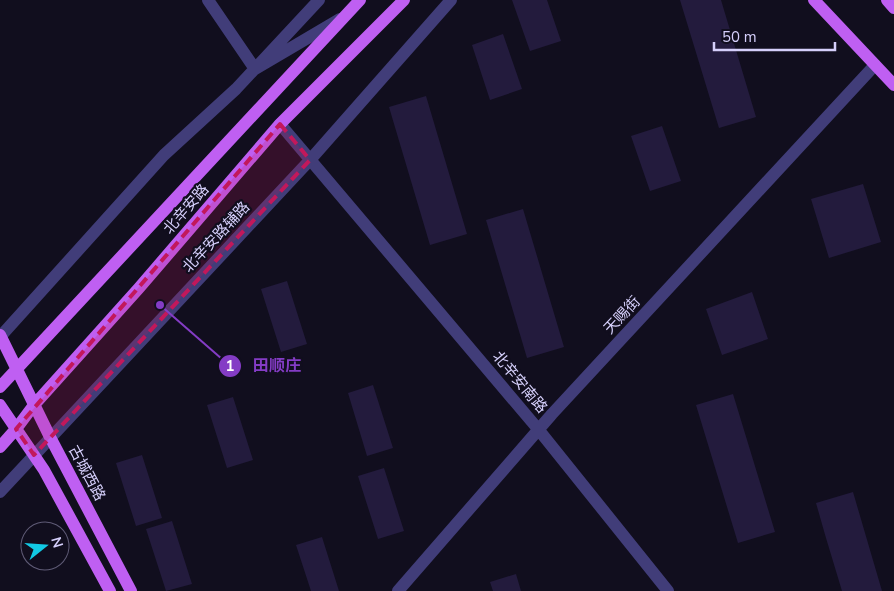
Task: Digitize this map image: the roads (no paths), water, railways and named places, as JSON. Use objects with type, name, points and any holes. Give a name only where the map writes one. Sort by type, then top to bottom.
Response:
[{"type":"main road","name":"北辛安路","points":[[0,387],[360,0]]},
{"type":"main road","name":"北辛安路","points":[[0,447],[34,405],[140,288],[280,124],[404,0]]},
{"type":"main road","points":[[814,0],[894,85]]},
{"type":"main road","points":[[887,0],[894,8]]},
{"type":"main road","name":"古城西路","points":[[0,336],[50,437],[131,591]]},
{"type":"main road","points":[[0,405],[34,455],[110,591]]},
{"type":"street","points":[[208,0],[254,69]]},
{"type":"street","points":[[0,336],[164,155],[236,89],[319,0]]},
{"type":"street","name":"北辛安路辅路","points":[[0,492],[310,160],[452,0]]},
{"type":"street","points":[[254,69],[344,17]]},
{"type":"street","name":"天赐街","points":[[398,591],[538,430],[876,65]]},
{"type":"street","name":"北辛安南路","points":[[280,124],[538,430],[668,591]]},
{"type":"place","name":"田顺庄","points":[[160,305]]}]
